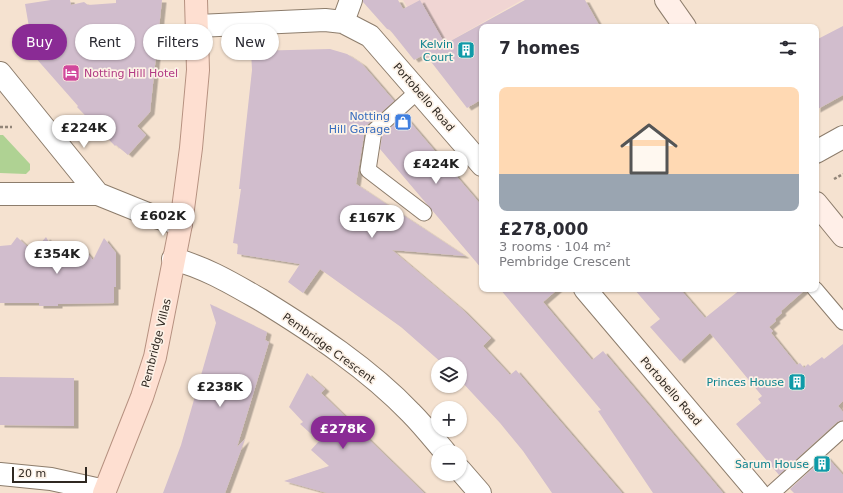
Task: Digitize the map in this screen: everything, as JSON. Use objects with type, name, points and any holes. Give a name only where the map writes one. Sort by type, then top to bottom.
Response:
[{"type":"main road","points":[[196,0],[198,24]]},
{"type":"main road","points":[[666,0],[683,24]]},
{"type":"main road","points":[[181,224],[191,148],[198,60]]},
{"type":"main road","points":[[819,207],[843,236]]},
{"type":"main road","name":"Pembridge Villas","points":[[104,492],[142,397],[155,357],[181,224]]},
{"type":"street","points":[[343,22],[351,0]]},
{"type":"street","name":"Portobello Road","points":[[213,25],[325,20],[343,22],[370,36],[479,162]]},
{"type":"street","points":[[0,73],[98,194]]},
{"type":"street","points":[[819,150],[843,137]]},
{"type":"street","points":[[0,194],[98,194],[155,217],[181,224]]},
{"type":"street","name":"Pembridge Crescent","points":[[173,259],[197,266],[230,283],[300,324],[368,375],[411,413],[439,445]]},
{"type":"street","name":"Portobello Road","points":[[588,292],[758,493]]},
{"type":"street","points":[[0,474],[51,479],[104,492]]},
{"type":"street","points":[[467,478],[480,493]]},
{"type":"lane","points":[[418,91],[374,131],[368,170],[424,213]]},
{"type":"lane","points":[[818,292],[843,322]]},
{"type":"lane","points":[[772,493],[843,429]]},
{"type":"path","points":[[834,179],[843,174]]},
{"type":"shaded area","points":[[403,0],[420,0],[407,7]]},
{"type":"shaded area","points":[[420,0],[522,0],[479,24],[445,44]]},
{"type":"green space","points":[[0,135],[3,135],[30,164],[30,170],[26,174],[0,173]]},
{"type":"building","points":[[51,0],[70,0],[71,5],[84,2],[88,5],[116,3],[116,0],[162,0],[159,24],[143,24],[143,60],[156,60],[150,112],[137,126],[146,135],[128,155],[116,145],[115,146],[77,107],[78,106],[38,60],[67,60],[67,24],[28,24],[25,4]]},
{"type":"building","points":[[363,0],[398,0],[403,9],[420,0],[445,44],[479,25],[479,101],[467,108],[425,54],[414,60],[390,30],[387,29],[363,2]]},
{"type":"building","points":[[525,0],[585,0],[598,24],[481,24]]},
{"type":"building","points":[[843,26],[843,95],[819,108],[819,38]]},
{"type":"building","points":[[330,49],[347,54],[362,64],[394,101],[368,124],[365,129],[356,184],[465,256],[392,250],[463,310],[491,338],[483,346],[510,375],[516,370],[622,493],[552,493],[523,451],[500,423],[467,388],[467,357],[435,357],[401,327],[320,269],[303,293],[288,282],[300,264],[237,254],[238,244],[233,243],[241,189],[239,189],[252,70],[251,60],[279,60],[279,50]]},
{"type":"building","points":[[404,115],[479,202],[479,265],[380,149],[382,136]]},
{"type":"building","points":[[17,237],[33,252],[46,237],[59,259],[71,245],[80,245],[93,260],[104,238],[116,253],[116,287],[114,287],[114,303],[58,304],[58,306],[39,306],[39,303],[0,303],[0,246],[11,245]]},
{"type":"building","points":[[503,292],[555,292],[543,302],[592,360],[603,351],[723,493],[653,493],[598,411],[601,410]]},
{"type":"building","name":"Princes House","points":[[637,292],[683,292],[705,318],[737,292],[803,292],[781,311],[782,313],[775,319],[776,321],[769,327],[773,331],[771,333],[797,365],[800,363],[804,368],[808,364],[810,366],[822,357],[824,359],[843,344],[843,401],[838,406],[843,412],[843,420],[837,422],[779,475],[736,424],[761,403],[758,399],[762,396],[710,333],[680,361],[650,327],[660,319]]},
{"type":"building","points":[[210,304],[267,332],[265,340],[269,342],[237,447],[245,439],[225,493],[163,493],[181,445],[216,323]]},
{"type":"building","points":[[307,373],[325,389],[321,393],[424,493],[327,493],[284,481],[329,466],[311,450],[319,441],[300,424],[303,422],[289,407]]},
{"type":"building","points":[[0,377],[74,378],[74,426],[0,425]]},
{"type":"building","name":"Sarum House","points":[[826,456],[843,475],[843,493],[794,493],[790,489]]},
{"type":"place","name":"Kelvin Court","points":[[466,50]]},
{"type":"place","name":"Notting Hill Hotel","points":[[71,73]]},
{"type":"place","name":"Notting Hill Garage","points":[[403,122]]},
{"type":"place","name":"Princes House","points":[[797,382]]},
{"type":"place","name":"Sarum House","points":[[822,464]]}]
